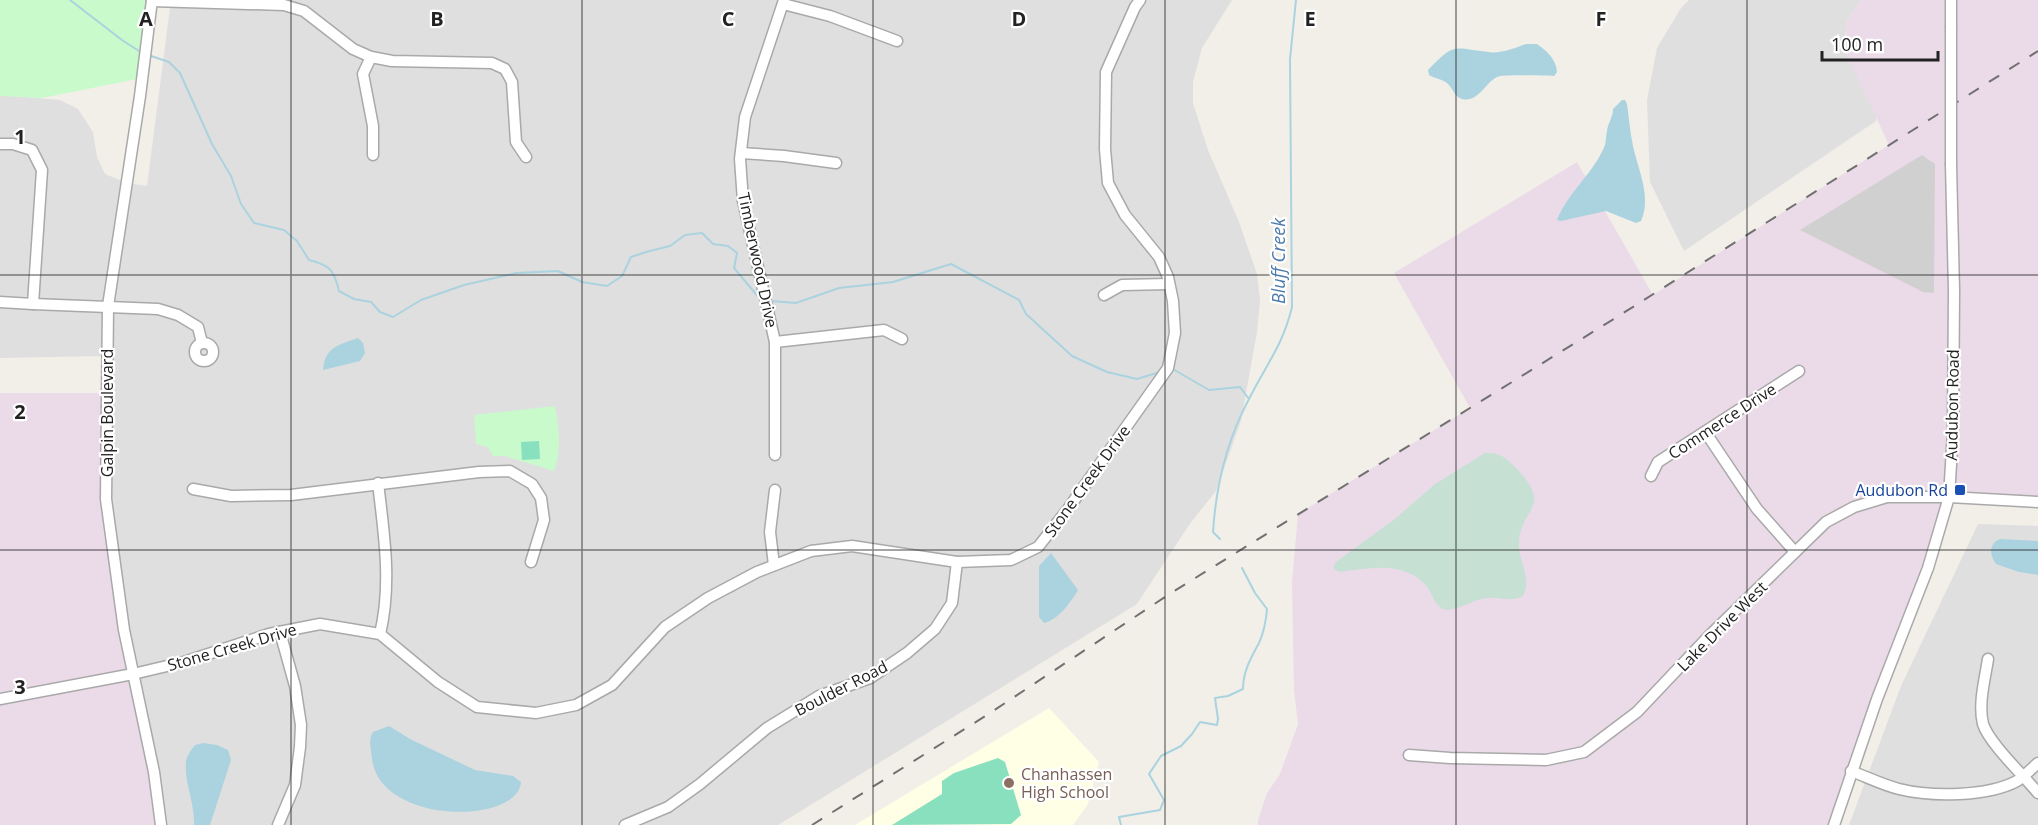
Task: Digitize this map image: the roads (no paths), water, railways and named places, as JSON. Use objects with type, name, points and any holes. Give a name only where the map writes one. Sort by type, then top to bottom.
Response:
[{"type":"street","points":[[152,0],[284,5],[304,11],[353,49],[371,57],[392,62],[492,63],[505,69],[512,82],[516,142],[526,157]]},
{"type":"street","name":"Galpin Boulevard","points":[[152,0],[108,306],[106,499],[124,630],[154,772],[161,825]]},
{"type":"street","name":"Stone Creek Drive","points":[[0,699],[133,674],[184,662],[280,632],[320,624],[380,634],[438,682],[477,707],[536,713],[576,705],[612,685],[665,627],[708,598],[757,572],[811,551],[852,546],[957,562],[1011,560],[1038,547],[1068,509],[1168,368],[1175,333],[1169,284],[1160,257],[1125,215],[1108,183],[1105,149],[1106,72],[1140,0]]},
{"type":"street","name":"Audubon Road","points":[[1834,825],[1851,771],[1928,568],[1949,497],[1953,432],[1954,305],[1951,0]]},
{"type":"street","points":[[783,2],[830,16],[897,41]]},
{"type":"street","name":"Timberwood Drive","points":[[775,455],[775,342],[743,201],[741,153],[745,117],[783,2]]},
{"type":"street","points":[[371,57],[363,74],[373,126],[373,154]]},
{"type":"street","points":[[0,144],[13,144],[32,150],[42,170],[33,304]]},
{"type":"street","points":[[741,153],[836,163]]},
{"type":"street","points":[[1104,296],[1122,285],[1169,284]]},
{"type":"street","points":[[0,302],[158,309],[178,315],[198,327],[202,343]]},
{"type":"street","points":[[775,342],[884,330],[902,339]]},
{"type":"street","name":"Commerce Drive","points":[[1651,476],[1658,462],[1799,372]]},
{"type":"street","points":[[1706,433],[1757,509],[1795,552]]},
{"type":"street","points":[[193,489],[231,496],[291,495],[479,471],[510,471],[532,484],[541,498],[544,520],[531,562]]},
{"type":"street","points":[[378,483],[387,582],[386,610],[380,634]]},
{"type":"street","points":[[774,565],[770,532],[775,490]]},
{"type":"street","name":"Lake Drive West","points":[[1409,755],[1546,760],[1584,752],[1637,712],[1709,636],[1826,522],[1854,507],[1887,497],[1949,497],[2038,502]]},
{"type":"street","name":"Boulder Road","points":[[625,825],[668,807],[700,784],[767,728],[819,696],[870,678],[907,653],[935,629],[952,603],[957,562]]},
{"type":"street","points":[[278,825],[295,785],[301,725],[295,686],[280,632]]},
{"type":"street","points":[[1988,659],[1983,693],[1984,725],[1994,742],[2038,793]]},
{"type":"street","points":[[1851,771],[1896,789],[1928,793],[1986,791],[2002,787],[2024,776],[2038,763]]},
{"type":"water","points":[[1526,44],[1537,44],[1550,56],[1557,72],[1554,76],[1497,77],[1473,98],[1462,99],[1447,83],[1429,75],[1428,70],[1437,61],[1455,49],[1497,52]]},
{"type":"water","points":[[1625,100],[1627,104],[1632,141],[1645,193],[1641,221],[1636,223],[1606,211],[1557,220],[1568,200],[1600,155],[1605,145],[1613,109]]},
{"type":"water","points":[[358,338],[363,343],[365,353],[360,361],[323,370],[326,356],[334,348]]},
{"type":"water","points":[[2000,539],[2038,541],[2038,575],[2019,572],[1996,564],[1992,558],[1991,549]]},
{"type":"water","points":[[1051,553],[1078,590],[1059,614],[1044,623],[1039,617],[1039,566]]},
{"type":"water","points":[[389,726],[410,739],[475,770],[513,776],[521,782],[514,796],[498,806],[475,811],[448,811],[422,807],[398,796],[381,781],[372,759],[370,745],[373,732]]},
{"type":"water","points":[[203,743],[217,745],[228,750],[231,760],[210,825],[194,825],[186,762],[195,745]]},
{"type":"waterway","points":[[70,0],[142,53]]},
{"type":"waterway","name":"Bluff Creek","points":[[1220,539],[1213,532],[1224,463],[1241,415],[1279,344],[1292,307],[1290,59],[1296,0]]},
{"type":"waterway","points":[[148,55],[169,62],[180,73],[212,144],[231,176],[241,204],[254,223],[284,230],[297,241],[309,260],[326,266],[333,273],[339,291],[354,299],[371,302],[380,312],[393,317],[421,300],[464,285],[517,273],[558,271],[582,282],[607,286],[622,276],[631,257],[670,246],[685,235],[702,233],[713,244],[728,246],[737,253],[734,268],[761,300]]},
{"type":"waterway","points":[[770,301],[796,303],[839,288],[893,282],[951,264],[1019,300],[1026,314],[1072,356],[1107,372],[1137,379],[1160,372]]},
{"type":"waterway","points":[[1171,368],[1209,390],[1240,387],[1249,399]]},
{"type":"waterway","name":"Bluff Creek","points":[[1121,825],[1119,817],[1160,810],[1164,800],[1149,774],[1161,756],[1181,746],[1200,722],[1217,725],[1215,698],[1228,696],[1243,689],[1246,670],[1262,635],[1267,609],[1255,593],[1242,568]]},
{"type":"railway","points":[[812,825],[987,715],[1171,593],[1617,317],[2038,51]]},
{"type":"place","name":"Audubon Rd","points":[[1960,490]]},
{"type":"place","name":"Chanhassen High School","points":[[1009,783]]}]
